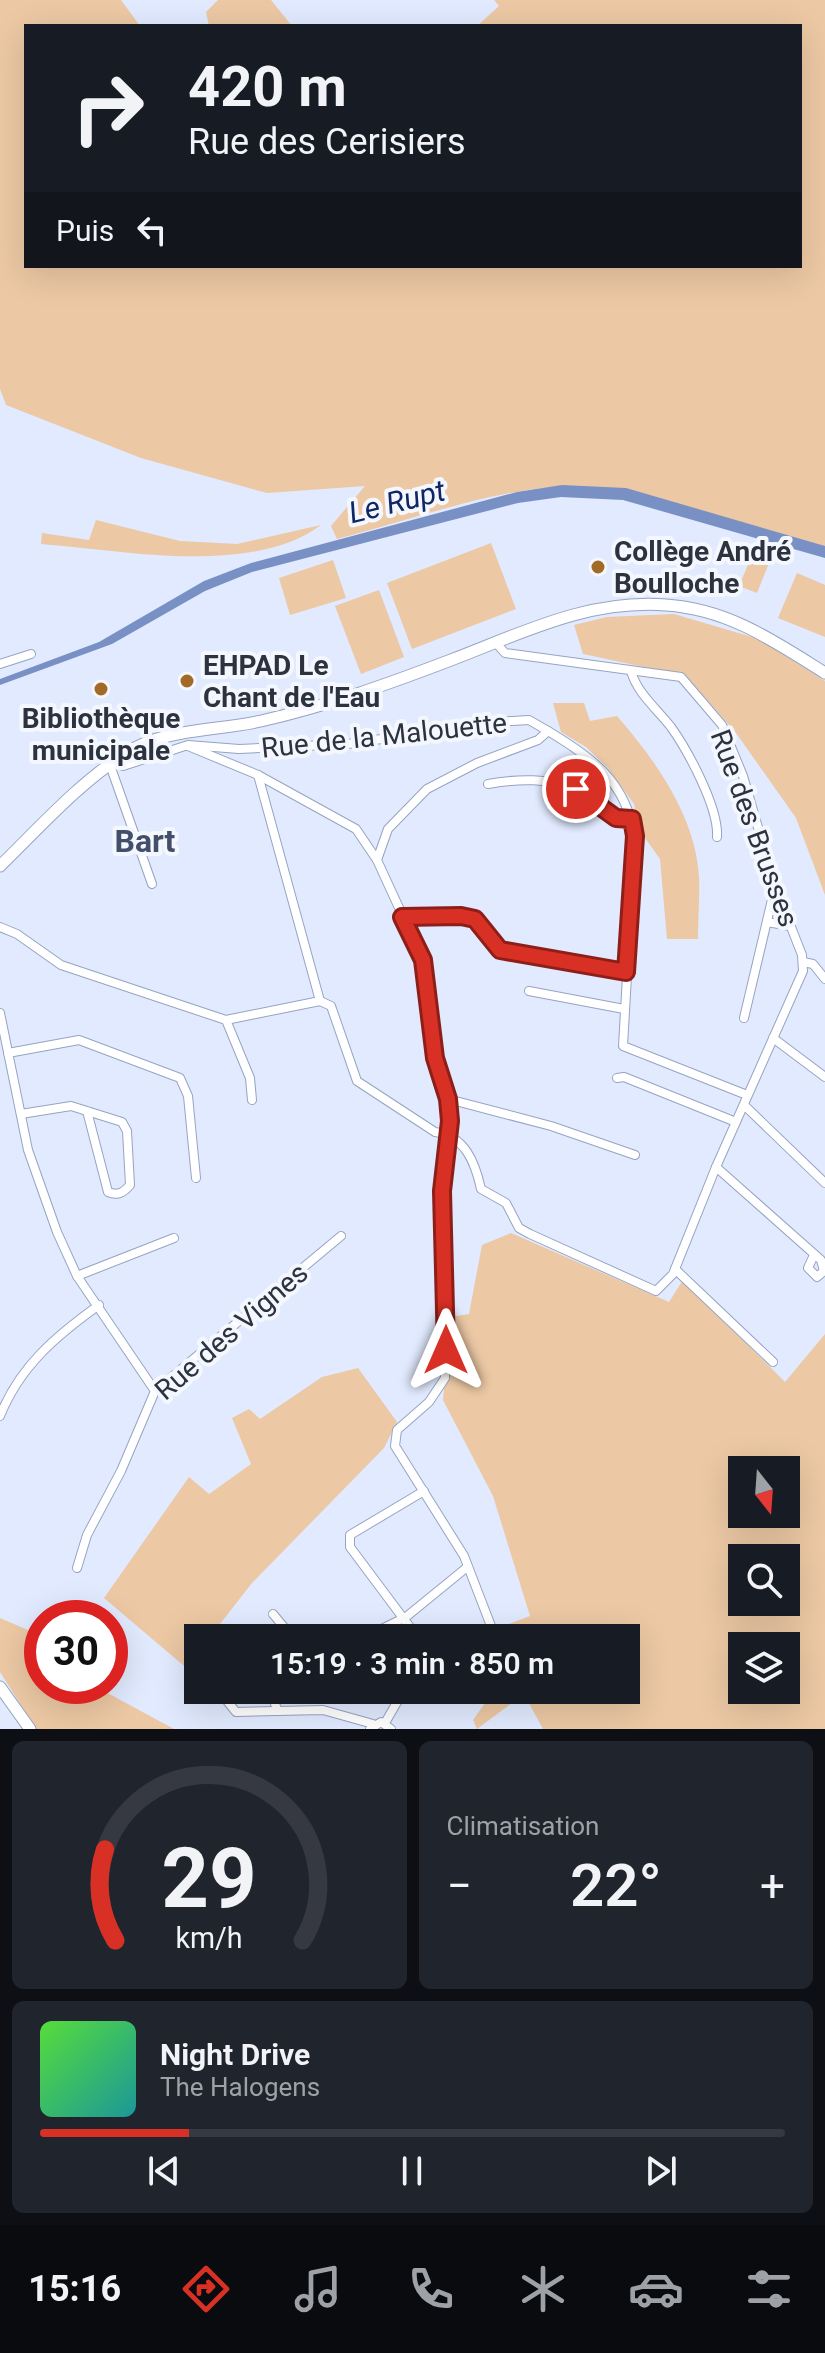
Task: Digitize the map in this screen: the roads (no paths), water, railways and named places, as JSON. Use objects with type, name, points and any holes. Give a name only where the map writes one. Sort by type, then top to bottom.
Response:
[{"type":"main road","points":[[0,866],[67,800],[127,752],[170,736],[258,722],[339,702],[576,613],[633,604],[666,605],[722,615],[750,626],[825,673]]},
{"type":"main road","points":[[0,1687],[30,1729]]},
{"type":"street","name":"Rue des Brusses","points":[[448,1134],[461,1142],[476,1166],[481,1189],[506,1203],[519,1228],[656,1291],[675,1269],[803,962],[775,886],[743,776],[722,725],[681,677],[505,653],[496,643]]},
{"type":"street","points":[[0,664],[31,654]]},
{"type":"street","points":[[631,671],[634,682],[673,730],[711,802],[718,823],[717,837]]},
{"type":"street","name":"Rue de la Malouette","points":[[113,763],[123,766],[188,745],[239,749],[348,744],[495,722],[529,720],[548,731],[538,740],[477,763],[427,789],[388,829],[377,860]]},
{"type":"street","points":[[548,731],[595,759],[627,802],[632,819],[635,836],[623,1046],[745,1100],[825,1183]]},
{"type":"street","points":[[188,745],[258,775],[356,829],[377,860],[423,960],[435,1058],[448,1099],[442,1191],[445,1378],[429,1402],[397,1430],[395,1446],[464,1556],[466,1568],[475,1578],[490,1624]]},
{"type":"street","points":[[113,763],[152,884]]},
{"type":"street","points":[[258,775],[320,1001]]},
{"type":"street","points":[[488,784],[524,781],[576,789],[616,818],[632,819]]},
{"type":"street","points":[[744,1018],[775,886]]},
{"type":"street","points":[[402,917],[461,916],[475,919],[500,950],[626,972]]},
{"type":"street","points":[[767,922],[790,926]]},
{"type":"street","points":[[0,927],[17,934],[61,965],[226,1020],[320,1001],[331,1006],[357,1081],[435,1132],[448,1134]]},
{"type":"street","points":[[803,962],[813,964],[825,979]]},
{"type":"street","points":[[529,991],[624,1009]]},
{"type":"street","points":[[0,1013],[28,1150],[57,1232],[77,1276],[155,1391]]},
{"type":"street","points":[[226,1020],[250,1078],[252,1100]]},
{"type":"street","points":[[773,1038],[825,1077]]},
{"type":"street","points":[[8,1053],[79,1040],[180,1078],[188,1096],[196,1178]]},
{"type":"street","points":[[617,1078],[624,1077],[736,1122]]},
{"type":"street","points":[[448,1099],[551,1126],[635,1155]]},
{"type":"street","points":[[21,1114],[71,1106],[87,1111],[122,1122],[127,1131],[130,1185],[124,1192],[116,1195],[108,1192],[87,1111]]},
{"type":"street","points":[[716,1167],[814,1255]]},
{"type":"street","name":"Rue des Vignes","points":[[77,1568],[87,1535],[121,1471],[155,1391],[341,1236]]},
{"type":"street","points":[[77,1276],[174,1238]]},
{"type":"street","points":[[675,1269],[773,1362]]},
{"type":"street","points":[[0,1416],[16,1381],[54,1338],[99,1305]]},
{"type":"street","points":[[410,1624],[350,1547],[350,1535],[424,1491]]},
{"type":"street","points":[[392,1624],[406,1617],[466,1568]]},
{"type":"street","points":[[273,1614],[281,1624]]},
{"type":"street","points":[[230,1704],[236,1712],[323,1710],[372,1727],[388,1726],[398,1704]]},
{"type":"street","points":[[275,1704],[278,1711]]},
{"type":"water","points":[[562,485],[626,488],[825,546],[825,558],[623,500],[561,497],[518,503],[252,572],[205,591],[112,644],[0,685],[0,679],[99,642],[204,581],[251,563],[517,492]]},
{"type":"place","name":"Collège André Boulloche","points":[[598,567]]},
{"type":"place","name":"EHPAD Le Chant de l'Eau","points":[[187,681]]},
{"type":"place","name":"Bibliothèque municipale","points":[[101,689]]},
{"type":"district","name":"Bart","points":[[145,841]]},
{"type":"water label","name":"Le Rupt","points":[[397,502]]}]
